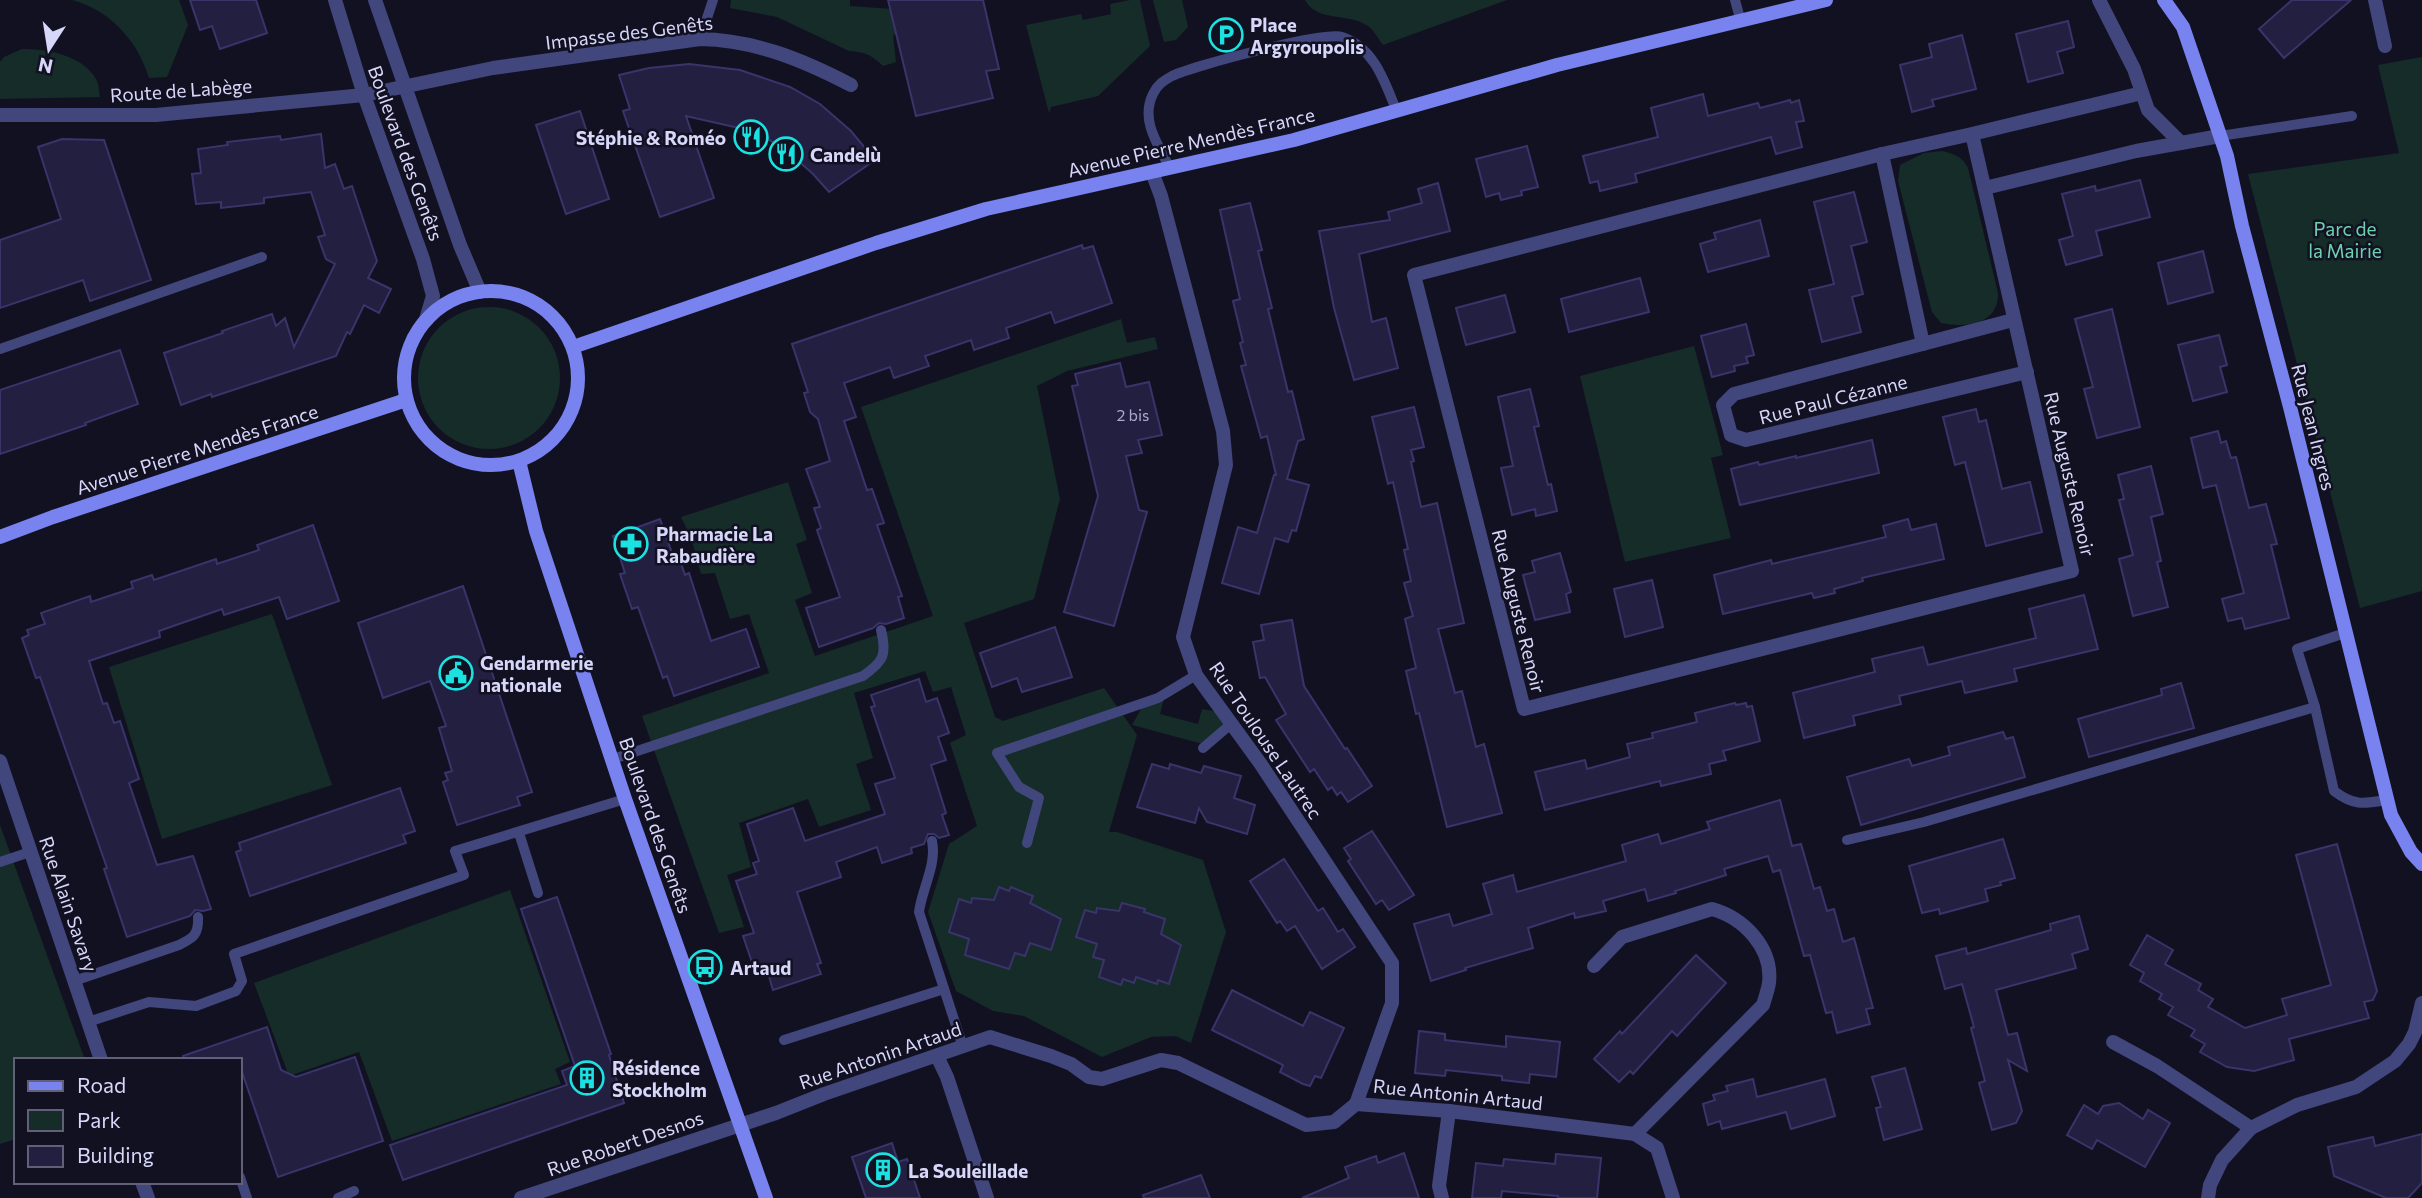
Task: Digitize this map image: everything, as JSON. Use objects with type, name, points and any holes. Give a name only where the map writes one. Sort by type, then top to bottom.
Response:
[{"type":"street","name":"Boulevard des Genêts","points":[[335,0],[364,95],[424,259],[433,296],[426,319]]},
{"type":"street","name":"Boulevard des Genêts","points":[[375,0],[460,245],[481,292]]},
{"type":"street","name":"Avenue Pierre Mendès France","points":[[573,348],[876,243],[986,209],[1294,140],[1557,65],[1826,0]]},
{"type":"street","points":[[2099,0],[2134,69],[2148,110],[2181,142]]},
{"type":"street","name":"Rue Jean Ingres","points":[[2164,0],[2183,27],[2220,136],[2386,800],[2411,852],[2422,864]]},
{"type":"street","points":[[2375,0],[2385,46]]},
{"type":"street","name":"Impasse des Genêts","points":[[364,95],[493,68],[700,40],[725,40],[771,50],[794,57],[851,85]]},
{"type":"street","name":"Rue Auguste Renoir","points":[[1972,135],[2072,571],[1524,709],[1414,275],[1882,154],[2142,93]]},
{"type":"street","name":"Route de Labège","points":[[0,115],[156,115],[364,95]]},
{"type":"street","points":[[1985,188],[2181,142],[2220,136]]},
{"type":"street","points":[[1882,154],[1923,344]]},
{"type":"street","name":"Rue Toulouse Lautrec","points":[[1152,172],[1223,430],[1226,465],[1183,637],[1196,675],[1260,763],[1392,963],[1392,1003],[1356,1104]]},
{"type":"street","points":[[481,292],[509,293],[536,304],[558,323],[573,348],[578,377],[573,408],[561,431],[542,449],[519,461],[502,465],[467,462],[451,456],[431,442],[416,422],[406,400],[403,379],[406,357],[414,337],[426,319],[451,301],[481,292]]},
{"type":"street","name":"Rue Paul Cézanne","points":[[2013,320],[1734,394],[1723,405],[1731,436],[1746,440],[2027,372]]},
{"type":"street","name":"Avenue Pierre Mendès France","points":[[0,537],[406,400]]},
{"type":"street","name":"Boulevard des Genêts","points":[[519,461],[536,531],[625,799],[766,1198]]},
{"type":"street","name":"Rue Alain Savary","points":[[1,767],[100,1058]]},
{"type":"street","points":[[1594,966],[1622,937],[1712,909],[1727,914],[1757,938],[1768,964],[1769,983],[1763,1005],[1635,1134],[1657,1148],[1673,1198]]},
{"type":"street","points":[[2208,1198],[2210,1185],[2222,1160],[2251,1128],[2297,1105],[2356,1087],[2395,1061],[2409,1044],[2422,1003]]},
{"type":"street","name":"Rue Antonin Artaud","points":[[741,1124],[990,1037],[1071,1064],[1089,1077],[1102,1079],[1161,1060],[1178,1063],[1306,1125],[1334,1122],[1356,1104],[1449,1111],[1635,1134]]},
{"type":"street","points":[[2113,1042],[2157,1066],[2251,1128]]},
{"type":"street","points":[[937,1056],[947,1077],[987,1198]]},
{"type":"street","points":[[1442,1198],[1439,1186],[1449,1111]]},
{"type":"street","name":"Rue Robert Desnos","points":[[521,1198],[741,1124]]},
{"type":"lane","points":[[700,40],[713,0]]},
{"type":"lane","points":[[1735,0],[1741,22]]},
{"type":"lane","points":[[1170,168],[1149,126],[1147,115],[1152,96],[1158,85],[1173,75],[1221,60],[1340,36],[1360,47],[1378,67],[1397,111]]},
{"type":"lane","points":[[2220,136],[2352,116]]},
{"type":"lane","points":[[0,349],[262,257]]},
{"type":"lane","points":[[613,759],[863,676],[880,664],[885,647],[881,630]]},
{"type":"lane","points":[[2345,633],[2297,649],[2315,707],[2334,791],[2346,800],[2362,804],[2386,800]]},
{"type":"lane","points":[[1027,843],[1039,799],[1019,787],[997,753],[1158,698],[1196,675]]},
{"type":"lane","points":[[1846,840],[1924,822],[2315,707]]},
{"type":"lane","points":[[1203,748],[1231,724]]},
{"type":"lane","points":[[88,1021],[149,1002],[196,1006],[236,991],[242,981],[234,954],[464,875],[455,851],[625,799]]},
{"type":"lane","points":[[519,833],[538,893]]},
{"type":"lane","points":[[932,841],[934,853],[919,912],[963,1047]]},
{"type":"lane","points":[[0,862],[30,852]]},
{"type":"lane","points":[[74,981],[195,937],[198,918]]},
{"type":"lane","points":[[784,1040],[944,989]]},
{"type":"lane","points":[[338,1198],[354,1191]]},
{"type":"green space","points":[[72,0],[179,0],[188,25],[167,77],[149,78],[138,52],[121,29],[99,11]]},
{"type":"green space","points":[[731,0],[850,0],[850,6],[950,13],[976,12],[893,35],[896,62],[883,66],[868,55],[849,51],[777,17],[730,8]]},
{"type":"green space","points":[[1140,0],[1150,46],[1098,96],[1051,107],[1049,113],[1026,25],[1081,14],[1083,20],[1111,14],[1110,4]]},
{"type":"green space","points":[[1153,0],[1182,0],[1188,27],[1176,40],[1164,42]]},
{"type":"green space","points":[[1305,0],[1507,0],[1383,45],[1368,26],[1352,19],[1325,15]]},
{"type":"green space","points":[[22,49],[53,52],[74,59],[91,72],[97,81],[100,97],[0,99],[0,62],[4,57]]},
{"type":"green space","name":"Parc de la Mairie","points":[[2422,57],[2422,591],[2360,608],[2248,174],[2399,153],[2378,65]]},
{"type":"green space","points":[[1942,151],[1957,156],[1968,168],[1998,293],[1993,312],[1987,318],[1970,324],[1941,323],[1932,312],[1898,181],[1900,165],[1924,153]]},
{"type":"green space","points":[[489,307],[516,313],[539,328],[554,351],[560,378],[554,405],[539,428],[516,443],[489,449],[462,443],[439,428],[424,405],[418,378],[424,351],[439,328],[462,313]]},
{"type":"green space","points":[[1121,319],[1127,343],[1155,337],[1158,349],[1067,371],[1037,386],[1060,499],[1034,599],[964,623],[995,717],[1003,721],[1104,688],[1137,735],[1109,832],[1117,832],[1203,860],[1226,932],[1191,1043],[1175,1036],[1151,1037],[1102,1057],[1024,1016],[993,1011],[956,991],[928,912],[949,844],[977,826],[950,743],[966,735],[951,687],[933,692],[925,671],[854,693],[873,758],[856,764],[871,810],[819,827],[808,799],[739,823],[751,867],[727,875],[744,927],[719,933],[642,716],[769,673],[749,614],[730,619],[715,573],[701,574],[691,538],[681,517],[788,482],[807,540],[796,544],[812,593],[795,600],[815,656],[933,616],[861,407]]},
{"type":"green space","points":[[1694,346],[1723,455],[1711,458],[1731,538],[1625,562],[1580,376]]},
{"type":"green space","points":[[272,614],[332,785],[162,839],[109,667]]},
{"type":"green space","points":[[1164,699],[1160,714],[1198,724],[1202,709],[1219,712],[1227,723],[1203,744],[1132,725],[1142,707]]},
{"type":"green space","points":[[0,825],[84,1058],[14,1058],[14,1140],[0,1144]]},
{"type":"green space","points":[[510,890],[570,1062],[555,1069],[561,1084],[392,1141],[359,1052],[289,1076],[254,983]]},
{"type":"building","points":[[190,0],[256,0],[267,33],[220,49],[212,26],[200,30]]},
{"type":"building","points":[[888,0],[983,0],[999,69],[986,71],[993,98],[916,116]]},
{"type":"building","points":[[2292,0],[2351,0],[2284,58],[2259,29]]},
{"type":"building","points":[[2068,21],[2074,47],[2057,52],[2063,73],[2028,82],[2016,34]]},
{"type":"building","points":[[1962,35],[1976,89],[1932,100],[1934,106],[1912,112],[1900,65],[1932,57],[1929,44]]},
{"type":"building","points":[[689,64],[740,70],[790,87],[820,104],[851,131],[875,160],[829,192],[794,157],[768,139],[739,128],[686,116],[714,198],[660,217],[623,111],[630,109],[619,75],[649,68]]},
{"type":"building","points":[[1703,94],[1708,116],[1758,103],[1760,108],[1799,100],[1804,121],[1796,122],[1802,147],[1776,154],[1771,137],[1635,174],[1637,182],[1600,191],[1598,181],[1590,183],[1583,156],[1658,137],[1651,108]]},
{"type":"building","points":[[580,111],[609,199],[566,214],[536,125]]},
{"type":"building","points":[[321,134],[325,168],[335,164],[344,189],[352,186],[377,261],[368,278],[391,289],[379,313],[364,305],[336,356],[181,405],[164,353],[272,314],[276,326],[285,318],[294,347],[335,264],[326,259],[318,237],[325,235],[311,192],[264,198],[264,203],[221,208],[221,202],[196,204],[192,174],[201,173],[198,149],[228,145],[227,142],[280,136],[281,140]]},
{"type":"building","points":[[62,139],[104,140],[151,280],[90,301],[83,280],[0,308],[0,240],[61,219],[38,147]]},
{"type":"building","points":[[1527,146],[1538,187],[1521,191],[1522,195],[1501,200],[1499,193],[1486,197],[1476,159]]},
{"type":"building","points":[[2140,180],[2150,217],[2096,231],[2102,255],[2066,265],[2059,240],[2073,236],[2062,194],[2095,186],[2096,191]]},
{"type":"building","points":[[1438,183],[1450,231],[1359,254],[1372,322],[1386,318],[1398,368],[1354,380],[1334,308],[1319,231],[1390,220],[1388,212],[1422,203],[1418,189]]},
{"type":"building","points":[[1854,192],[1867,242],[1851,246],[1863,294],[1852,297],[1861,332],[1822,342],[1809,290],[1834,284],[1814,202]]},
{"type":"building","points":[[1250,203],[1262,250],[1258,251],[1272,308],[1268,309],[1288,392],[1292,391],[1304,439],[1298,441],[1287,479],[1309,485],[1296,531],[1292,530],[1288,542],[1275,538],[1259,594],[1222,583],[1238,527],[1257,533],[1276,475],[1267,436],[1261,438],[1241,366],[1246,365],[1233,301],[1240,299],[1220,210]]},
{"type":"building","points":[[1760,220],[1769,256],[1708,272],[1700,244],[1716,239],[1714,233]]},
{"type":"building","points":[[1082,245],[1083,249],[1093,246],[1112,303],[1055,323],[1051,312],[1006,328],[1009,338],[974,350],[971,340],[925,356],[929,366],[894,378],[890,367],[844,383],[856,417],[844,421],[867,490],[872,489],[884,523],[877,525],[902,596],[898,597],[904,618],[886,624],[879,623],[873,628],[819,647],[806,608],[840,597],[817,530],[821,528],[814,508],[820,507],[806,469],[830,461],[818,419],[810,412],[804,393],[808,392],[792,344]]},
{"type":"building","points":[[2203,251],[2213,292],[2168,304],[2158,263]]},
{"type":"building","points":[[1640,278],[1649,312],[1569,332],[1561,299]]},
{"type":"building","points":[[1505,295],[1515,332],[1466,345],[1456,308]]},
{"type":"building","points":[[2112,309],[2140,427],[2097,438],[2084,389],[2093,387],[2075,319]]},
{"type":"building","points":[[1746,324],[1754,355],[1746,357],[1748,363],[1734,366],[1735,371],[1712,377],[1701,336]]},
{"type":"building","points":[[2219,335],[2227,365],[2220,367],[2227,392],[2193,401],[2178,345]]},
{"type":"building","points":[[120,350],[138,404],[0,454],[0,390]]},
{"type":"building","points":[[1120,363],[1126,387],[1149,382],[1162,435],[1138,440],[1142,453],[1126,456],[1139,510],[1147,512],[1114,626],[1064,612],[1098,496],[1072,386],[1078,385],[1075,374]]},
{"type":"building","points":[[1530,389],[1539,426],[1534,427],[1557,511],[1536,516],[1535,509],[1512,515],[1501,468],[1513,466],[1498,397]]},
{"type":"building","points":[[1414,407],[1424,447],[1411,450],[1421,507],[1437,503],[1464,623],[1438,629],[1455,693],[1462,691],[1476,747],[1484,744],[1502,813],[1447,827],[1406,671],[1416,668],[1405,619],[1413,616],[1404,583],[1411,581],[1404,550],[1408,549],[1393,482],[1388,484],[1372,417]]},
{"type":"building","points":[[1976,409],[1979,422],[1986,420],[2002,489],[2030,482],[2042,532],[1986,546],[1965,462],[1955,465],[1943,417]]},
{"type":"building","points":[[2218,431],[2221,443],[2226,441],[2231,458],[2236,457],[2249,508],[2266,504],[2277,544],[2271,545],[2289,618],[2245,629],[2242,618],[2228,621],[2222,599],[2244,593],[2216,485],[2203,488],[2191,438]]},
{"type":"building","points":[[1872,440],[1879,473],[1740,505],[1731,469],[1758,462],[1759,465],[1796,458]]},
{"type":"building","points":[[2151,466],[2163,514],[2151,517],[2161,561],[2157,562],[2168,607],[2133,616],[2119,559],[2133,555],[2119,500],[2124,499],[2118,475]]},
{"type":"building","points":[[660,519],[673,556],[678,555],[685,575],[689,573],[711,641],[746,629],[759,667],[674,696],[667,676],[663,678],[638,607],[632,609],[620,574],[625,573],[613,536]]},
{"type":"building","points":[[1908,519],[1911,530],[1936,524],[1944,559],[1862,578],[1863,581],[1834,589],[1835,593],[1814,598],[1812,593],[1723,614],[1714,575],[1771,560],[1772,564],[1886,537],[1883,526]]},
{"type":"building","points":[[313,525],[339,601],[287,619],[279,597],[224,615],[222,609],[159,631],[160,637],[89,661],[103,704],[107,703],[114,723],[120,721],[139,779],[129,783],[157,865],[193,856],[211,909],[195,910],[190,916],[127,937],[104,869],[107,868],[40,677],[36,678],[22,638],[29,635],[27,630],[45,624],[41,613],[90,596],[91,602],[133,588],[131,582],[152,575],[154,580],[216,559],[217,564],[259,550],[257,545]]},
{"type":"building","points":[[1560,553],[1571,592],[1566,594],[1570,612],[1535,620],[1523,575],[1535,572],[1532,561]]},
{"type":"building","points":[[1652,580],[1663,627],[1625,637],[1614,589]]},
{"type":"building","points":[[463,586],[532,792],[517,797],[520,805],[457,825],[443,782],[448,780],[445,773],[452,771],[439,728],[446,726],[430,681],[383,698],[358,623]]},
{"type":"building","points":[[2084,595],[2098,649],[2014,669],[2017,681],[1965,693],[1962,681],[1899,696],[1901,704],[1853,716],[1855,725],[1804,738],[1793,693],[1875,672],[1872,659],[1923,647],[1928,665],[2036,638],[2029,609]]},
{"type":"building","points":[[1292,620],[1304,686],[1372,786],[1348,802],[1341,792],[1337,795],[1332,787],[1328,790],[1314,769],[1310,772],[1276,720],[1286,714],[1265,677],[1260,678],[1253,642],[1264,640],[1261,625]]},
{"type":"building","points":[[1055,627],[1072,677],[1022,692],[1017,678],[992,687],[980,653]]},
{"type":"building","points":[[919,679],[926,702],[937,698],[949,733],[938,737],[946,760],[931,765],[946,813],[942,815],[949,835],[939,838],[928,834],[924,844],[911,848],[912,853],[882,863],[877,847],[836,862],[841,877],[797,892],[821,963],[817,964],[821,974],[773,990],[766,967],[755,971],[743,936],[754,933],[736,881],[757,874],[753,863],[759,861],[747,824],[793,808],[805,841],[885,814],[875,784],[895,778],[871,707],[875,706],[871,695]]},
{"type":"building","points":[[2181,683],[2194,728],[2089,757],[2078,719],[2162,695],[2161,689]]},
{"type":"building","points":[[1735,703],[1752,706],[1760,741],[1723,751],[1726,760],[1709,764],[1711,774],[1661,786],[1660,781],[1545,810],[1535,772],[1585,760],[1587,769],[1630,757],[1627,744],[1653,738],[1652,733],[1697,722],[1695,713]]},
{"type":"building","points":[[2003,732],[2006,739],[2013,737],[2025,777],[1861,825],[1847,777],[1909,759],[1912,766],[1950,755],[1948,747]]},
{"type":"building","points":[[1152,764],[1169,769],[1170,764],[1201,773],[1204,766],[1241,776],[1234,798],[1255,805],[1247,834],[1207,822],[1199,808],[1195,823],[1137,807]]},
{"type":"building","points":[[400,788],[415,831],[403,835],[406,843],[250,896],[236,852],[241,850],[239,843]]},
{"type":"building","points":[[1780,800],[1792,846],[1801,844],[1814,889],[1820,887],[1827,911],[1834,909],[1843,942],[1854,938],[1873,1008],[1866,1009],[1870,1024],[1837,1033],[1832,1012],[1826,1013],[1810,955],[1804,956],[1780,870],[1773,872],[1768,856],[1724,869],[1726,875],[1675,891],[1676,893],[1648,901],[1645,889],[1603,901],[1606,911],[1575,918],[1574,913],[1528,928],[1533,948],[1431,981],[1414,924],[1449,914],[1453,926],[1492,914],[1483,884],[1513,875],[1517,892],[1626,861],[1622,845],[1658,834],[1661,844],[1710,829],[1707,822]]},
{"type":"building","points":[[1372,831],[1414,895],[1389,910],[1382,900],[1376,904],[1348,861],[1351,859],[1344,848]]},
{"type":"building","points":[[2003,839],[2015,878],[1985,889],[1988,901],[1940,914],[1939,909],[1922,913],[1909,866]]},
{"type":"building","points":[[2337,844],[2377,991],[2373,1000],[2364,1002],[2369,1018],[2289,1039],[2294,1060],[2254,1071],[2227,1067],[2200,1052],[2205,1044],[2191,1036],[2195,1030],[2168,1015],[2173,1007],[2159,999],[2162,994],[2140,981],[2144,973],[2130,965],[2147,935],[2173,950],[2165,964],[2201,984],[2198,990],[2213,999],[2208,1007],[2245,1028],[2287,1015],[2282,999],[2331,985],[2296,855]]},
{"type":"building","points":[[1284,859],[1318,911],[1323,908],[1338,932],[1343,929],[1355,947],[1322,969],[1295,926],[1287,931],[1280,921],[1277,923],[1250,881]]},
{"type":"building","points":[[999,887],[1009,891],[1011,887],[1033,896],[1030,903],[1061,919],[1051,950],[1030,943],[1025,956],[1015,953],[1009,969],[965,955],[969,939],[949,932],[959,899],[971,903],[972,898],[994,900]]},
{"type":"building","points":[[557,897],[611,1054],[609,1055],[624,1103],[403,1180],[390,1145],[567,1085],[562,1071],[575,1066],[521,909]]},
{"type":"building","points":[[1122,903],[1145,909],[1144,912],[1165,919],[1161,934],[1181,945],[1169,984],[1158,980],[1157,984],[1136,977],[1134,983],[1123,979],[1121,985],[1099,977],[1104,960],[1093,957],[1097,944],[1076,937],[1085,910],[1096,913],[1097,908],[1119,911]]},
{"type":"building","points":[[2079,916],[2088,949],[2072,954],[2076,968],[1996,990],[2008,1035],[2017,1033],[2027,1071],[2008,1060],[2022,1111],[2016,1123],[1992,1130],[1979,1083],[1985,1081],[1962,984],[1945,989],[1936,956],[1966,948],[1967,954],[2051,930],[2050,924]]},
{"type":"building","points":[[1696,955],[1726,983],[1677,1036],[1672,1031],[1633,1074],[1630,1071],[1619,1082],[1594,1059],[1620,1031],[1622,1034]]},
{"type":"building","points":[[1232,990],[1303,1026],[1310,1012],[1344,1028],[1321,1078],[1315,1076],[1310,1086],[1303,1084],[1280,1072],[1283,1065],[1212,1030]]},
{"type":"building","points":[[267,1027],[281,1070],[296,1077],[355,1057],[383,1141],[278,1177],[242,1072],[242,1058],[183,1056]]},
{"type":"building","points":[[1419,1031],[1445,1034],[1445,1040],[1506,1047],[1506,1036],[1560,1042],[1556,1077],[1530,1074],[1529,1083],[1502,1080],[1502,1076],[1446,1070],[1445,1076],[1415,1073]]},
{"type":"building","points":[[1905,1068],[1922,1129],[1884,1140],[1876,1108],[1881,1107],[1872,1077]]},
{"type":"building","points":[[1753,1079],[1757,1097],[1825,1079],[1835,1116],[1791,1129],[1786,1112],[1722,1129],[1720,1121],[1708,1125],[1703,1104],[1715,1100],[1713,1095],[1728,1091],[1726,1086]]},
{"type":"building","points":[[2119,1103],[2143,1119],[2148,1110],[2170,1123],[2145,1167],[2097,1140],[2092,1149],[2067,1135],[2084,1105],[2098,1114],[2103,1106]]},
{"type":"building","points":[[2422,1134],[2422,1183],[2408,1198],[2386,1198],[2334,1176],[2328,1147],[2373,1137],[2375,1146]]},
{"type":"building","name":"La Souleillade","points":[[892,1143],[898,1162],[907,1159],[920,1198],[866,1198],[852,1157]]},
{"type":"building","points":[[1404,1153],[1419,1198],[1302,1198],[1349,1178],[1345,1167],[1376,1156],[1378,1163]]},
{"type":"building","points":[[1556,1154],[1601,1158],[1597,1198],[1558,1198],[1502,1191],[1501,1198],[1472,1198],[1476,1163],[1503,1166],[1504,1159],[1555,1164]]},
{"type":"building","points":[[1201,1175],[1210,1198],[1144,1198],[1143,1195]]},
{"type":"place","name":"Place Argyroupolis","points":[[1226,35]]},
{"type":"place","name":"Stéphie & Roméo","points":[[751,137]]},
{"type":"place","name":"Candelù","points":[[786,154]]},
{"type":"place","name":"Pharmacie La Rabaudière","points":[[631,544]]},
{"type":"place","name":"Gendarmerie nationale","points":[[456,673]]},
{"type":"place","name":"Artaud","points":[[705,967]]},
{"type":"place","name":"Résidence Stockholm","points":[[587,1078]]},
{"type":"place","name":"La Souleillade","points":[[883,1170]]}]
